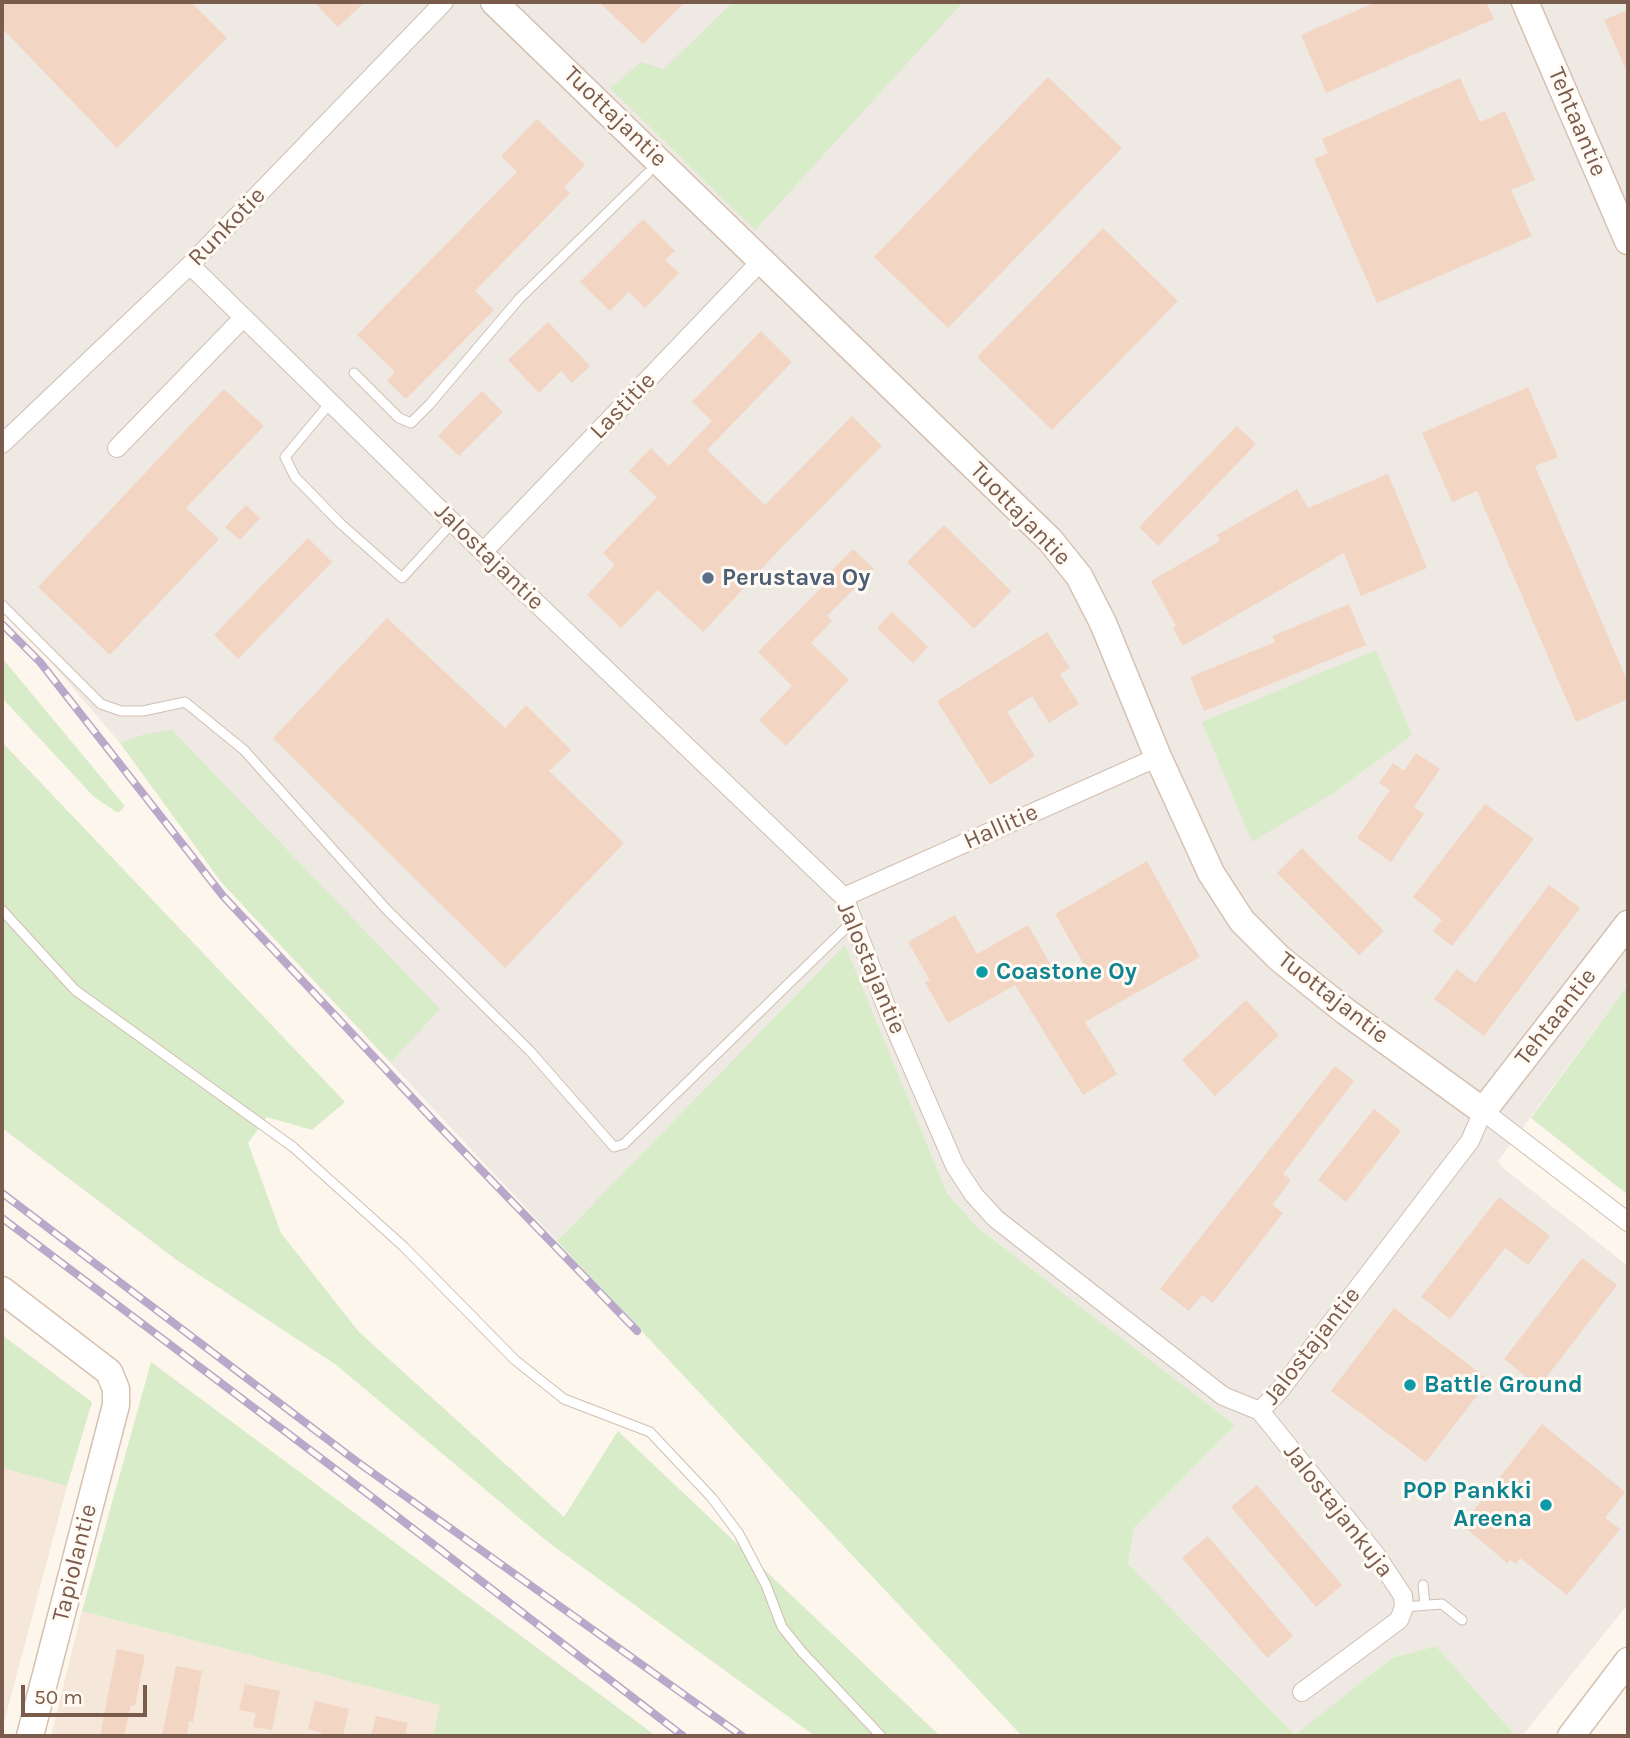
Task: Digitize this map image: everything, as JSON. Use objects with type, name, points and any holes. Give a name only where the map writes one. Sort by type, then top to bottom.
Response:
[{"type":"street","name":"Runkotie","points":[[2,444],[190,265],[444,2]]},
{"type":"street","name":"Tuottajantie","points":[[494,2],[1050,540],[1079,576],[1103,623],[1158,757],[1211,873],[1242,921],[1279,958],[1336,1003],[1483,1111]]},
{"type":"street","name":"Tehtaantie","points":[[1525,2],[1628,242]]},
{"type":"street","name":"Lastitie","points":[[484,552],[762,260]]},
{"type":"street","name":"Jalostajantie","points":[[190,265],[844,897],[889,1014],[956,1166],[974,1195],[996,1219],[1223,1396],[1260,1411],[1280,1390],[1470,1141],[1483,1111]]},
{"type":"street","points":[[117,448],[243,318]]},
{"type":"street","name":"Hallitie","points":[[844,897],[1158,757]]},
{"type":"street","name":"Tehtaantie","points":[[1483,1111],[1628,925]]},
{"type":"street","points":[[1483,1111],[1628,1223]]},
{"type":"street","name":"Tapiolantie","points":[[2,1290],[109,1372],[116,1390],[116,1405],[30,1736]]},
{"type":"street","name":"Jalostajankuja","points":[[1260,1411],[1376,1555],[1403,1596],[1404,1607],[1399,1620],[1302,1692]]},
{"type":"street","points":[[1571,1736],[1628,1661]]},
{"type":"lane","points":[[354,373],[399,418],[411,423],[519,299],[648,173]]},
{"type":"lane","points":[[330,403],[285,457],[295,477],[341,524],[402,578],[453,522]]},
{"type":"lane","points":[[2,605],[101,704],[121,711],[143,711],[185,702],[244,750],[387,910],[530,1051],[614,1147],[624,1144],[853,921]]},
{"type":"lane","points":[[2,911],[75,990],[293,1147],[403,1246],[515,1360],[564,1399],[650,1432],[712,1498],[739,1534],[766,1585],[782,1627],[881,1736]]},
{"type":"lane","points":[[1423,1585],[1424,1604]]},
{"type":"lane","points":[[1404,1607],[1442,1604],[1462,1620]]},
{"type":"shaded area","points":[[2,2],[1628,2],[1628,985],[1498,1161],[1503,1168],[1628,1266],[1628,1604],[1522,1736],[1516,1736],[1436,1646],[1392,1658],[1296,1736],[1128,1564],[1134,1528],[1235,1425],[978,1228],[947,1193],[845,946],[557,1241],[222,883],[120,743],[2,605]]},
{"type":"shaded area","points":[[2,1468],[67,1486],[2,1730]]},
{"type":"shaded area","points":[[82,1611],[441,1705],[433,1736],[51,1736]]},
{"type":"green space","points":[[733,2],[963,2],[755,230],[610,88],[641,62],[664,69]]},
{"type":"green space","points":[[1376,650],[1412,735],[1335,792],[1252,842],[1202,722]]},
{"type":"green space","points":[[2,658],[125,806],[118,813],[94,797],[2,698]]},
{"type":"green space","points":[[172,730],[440,1009],[391,1062],[222,883],[120,743],[145,734]]},
{"type":"green space","points":[[2,742],[345,1102],[312,1130],[267,1117],[248,1143],[281,1233],[359,1332],[564,1517],[618,1431],[940,1736],[815,1736],[548,1542],[335,1364],[178,1261],[2,1128]]},
{"type":"green space","points":[[845,945],[947,1193],[978,1228],[1235,1425],[1134,1528],[1128,1564],[1295,1735],[1392,1658],[1436,1646],[1516,1736],[1022,1736],[557,1241]]},
{"type":"green space","points":[[1628,985],[1628,1195],[1531,1118]]},
{"type":"green space","points":[[2,1335],[92,1402],[67,1486],[2,1468]]},
{"type":"green space","points":[[151,1362],[656,1736],[433,1736],[440,1705],[82,1611]]},
{"type":"building","points":[[2,2],[191,2],[227,38],[117,148],[2,28]]},
{"type":"building","points":[[314,2],[365,2],[338,27]]},
{"type":"building","points":[[599,2],[685,2],[643,44]]},
{"type":"building","points":[[1376,2],[1486,2],[1494,19],[1326,93],[1301,35]]},
{"type":"building","points":[[1628,10],[1628,74],[1604,20]]},
{"type":"building","points":[[1048,77],[1122,148],[948,328],[874,257]]},
{"type":"building","points":[[1460,78],[1480,122],[1505,111],[1535,180],[1511,190],[1532,236],[1377,303],[1314,159],[1328,153],[1322,139]]},
{"type":"building","points":[[537,119],[585,165],[564,187],[570,193],[475,291],[494,310],[406,399],[387,381],[395,372],[357,335],[517,172],[501,156]]},
{"type":"building","points":[[643,219],[675,251],[665,260],[679,273],[645,308],[629,292],[610,311],[580,282]]},
{"type":"building","points":[[1103,228],[1178,301],[1052,430],[977,357]]},
{"type":"building","points":[[548,322],[590,366],[572,383],[561,371],[539,393],[508,360]]},
{"type":"building","points":[[761,331],[792,362],[707,450],[765,505],[852,416],[882,446],[703,632],[658,590],[621,628],[587,595],[615,565],[603,553],[657,497],[629,471],[651,448],[669,466],[712,421],[692,402]]},
{"type":"building","points":[[1528,387],[1558,457],[1535,466],[1628,683],[1628,699],[1576,722],[1477,491],[1452,502],[1422,433]]},
{"type":"building","points":[[224,389],[264,426],[186,508],[219,539],[110,655],[38,587]]},
{"type":"building","points":[[482,391],[503,412],[459,456],[438,436]]},
{"type":"building","points":[[1237,426],[1256,444],[1158,546],[1139,527]]},
{"type":"building","points":[[1388,474],[1427,568],[1361,596],[1344,553],[1183,646],[1173,628],[1176,626],[1151,581],[1220,541],[1217,535],[1297,489],[1308,508]]},
{"type":"building","points":[[246,505],[260,518],[240,540],[225,527]]},
{"type":"building","points":[[944,525],[1011,591],[974,629],[907,562]]},
{"type":"building","points":[[308,538],[332,562],[238,659],[214,635]]},
{"type":"building","points":[[853,549],[874,569],[827,616],[832,621],[811,643],[849,680],[786,746],[759,720],[792,686],[758,652],[823,586],[820,582]]},
{"type":"building","points":[[1349,604],[1366,645],[1204,711],[1190,677],[1275,642],[1272,636]]},
{"type":"building","points":[[892,612],[928,647],[913,663],[877,628]]},
{"type":"building","points":[[387,618],[505,728],[526,705],[571,750],[549,771],[624,843],[505,968],[273,738]]},
{"type":"building","points":[[1047,632],[1070,668],[1060,674],[1079,704],[1049,723],[1032,696],[1007,712],[1035,756],[990,785],[937,701]]},
{"type":"building","points":[[1416,753],[1440,769],[1414,807],[1424,814],[1391,862],[1357,838],[1390,790],[1379,783],[1393,763],[1404,771]]},
{"type":"building","points":[[1485,804],[1534,839],[1452,946],[1433,931],[1442,920],[1413,897]]},
{"type":"building","points":[[1302,848],[1384,931],[1359,955],[1277,873]]},
{"type":"building","points":[[1147,861],[1200,957],[1085,1022],[1117,1074],[1083,1095],[1015,985],[948,1023],[925,982],[930,980],[908,942],[955,915],[977,954],[1028,925],[1061,983],[1086,968],[1055,914]]},
{"type":"building","points":[[1549,885],[1580,908],[1484,1036],[1434,999],[1457,969],[1475,983]]},
{"type":"building","points":[[1246,1000],[1279,1035],[1215,1096],[1182,1060]]},
{"type":"building","points":[[1335,1066],[1354,1081],[1283,1174],[1291,1180],[1272,1205],[1283,1213],[1213,1303],[1202,1295],[1189,1311],[1160,1289]]},
{"type":"building","points":[[1374,1109],[1401,1131],[1346,1202],[1318,1180]]},
{"type":"building","points":[[1499,1197],[1550,1236],[1528,1265],[1505,1248],[1450,1319],[1421,1297]]},
{"type":"building","points":[[1582,1258],[1617,1285],[1539,1387],[1504,1359]]},
{"type":"building","name":"Battle Ground","points":[[1394,1308],[1489,1380],[1426,1462],[1331,1391]]},
{"type":"building","name":"POP Pankki Areena","points":[[1542,1424],[1625,1492],[1605,1518],[1620,1529],[1567,1595],[1520,1558],[1516,1564],[1510,1560],[1507,1563],[1462,1525]]},
{"type":"building","points":[[1257,1485],[1342,1585],[1316,1607],[1231,1507]]},
{"type":"building","points":[[1208,1536],[1293,1636],[1267,1658],[1182,1558]]},
{"type":"building","points":[[117,1649],[145,1655],[135,1706],[131,1705],[124,1736],[100,1736]]},
{"type":"building","points":[[176,1666],[202,1671],[193,1722],[189,1721],[187,1736],[162,1736]]},
{"type":"building","points":[[245,1684],[280,1691],[272,1730],[253,1727],[256,1713],[239,1710]]},
{"type":"building","points":[[315,1701],[349,1709],[343,1736],[321,1736],[322,1733],[308,1729]]},
{"type":"building","points":[[376,1716],[408,1723],[405,1736],[371,1736]]},
{"type":"railway","points":[[2,624],[40,662],[223,896],[434,1121],[637,1331]]},
{"type":"railway","points":[[2,1193],[356,1461],[742,1736]]},
{"type":"railway","points":[[2,1218],[683,1736]]},
{"type":"place","name":"Perustava Oy","points":[[708,578]]},
{"type":"place","name":"Coastone Oy","points":[[982,972]]},
{"type":"place","name":"Battle Ground","points":[[1410,1385]]},
{"type":"place","name":"POP Pankki Areena","points":[[1546,1505]]}]
